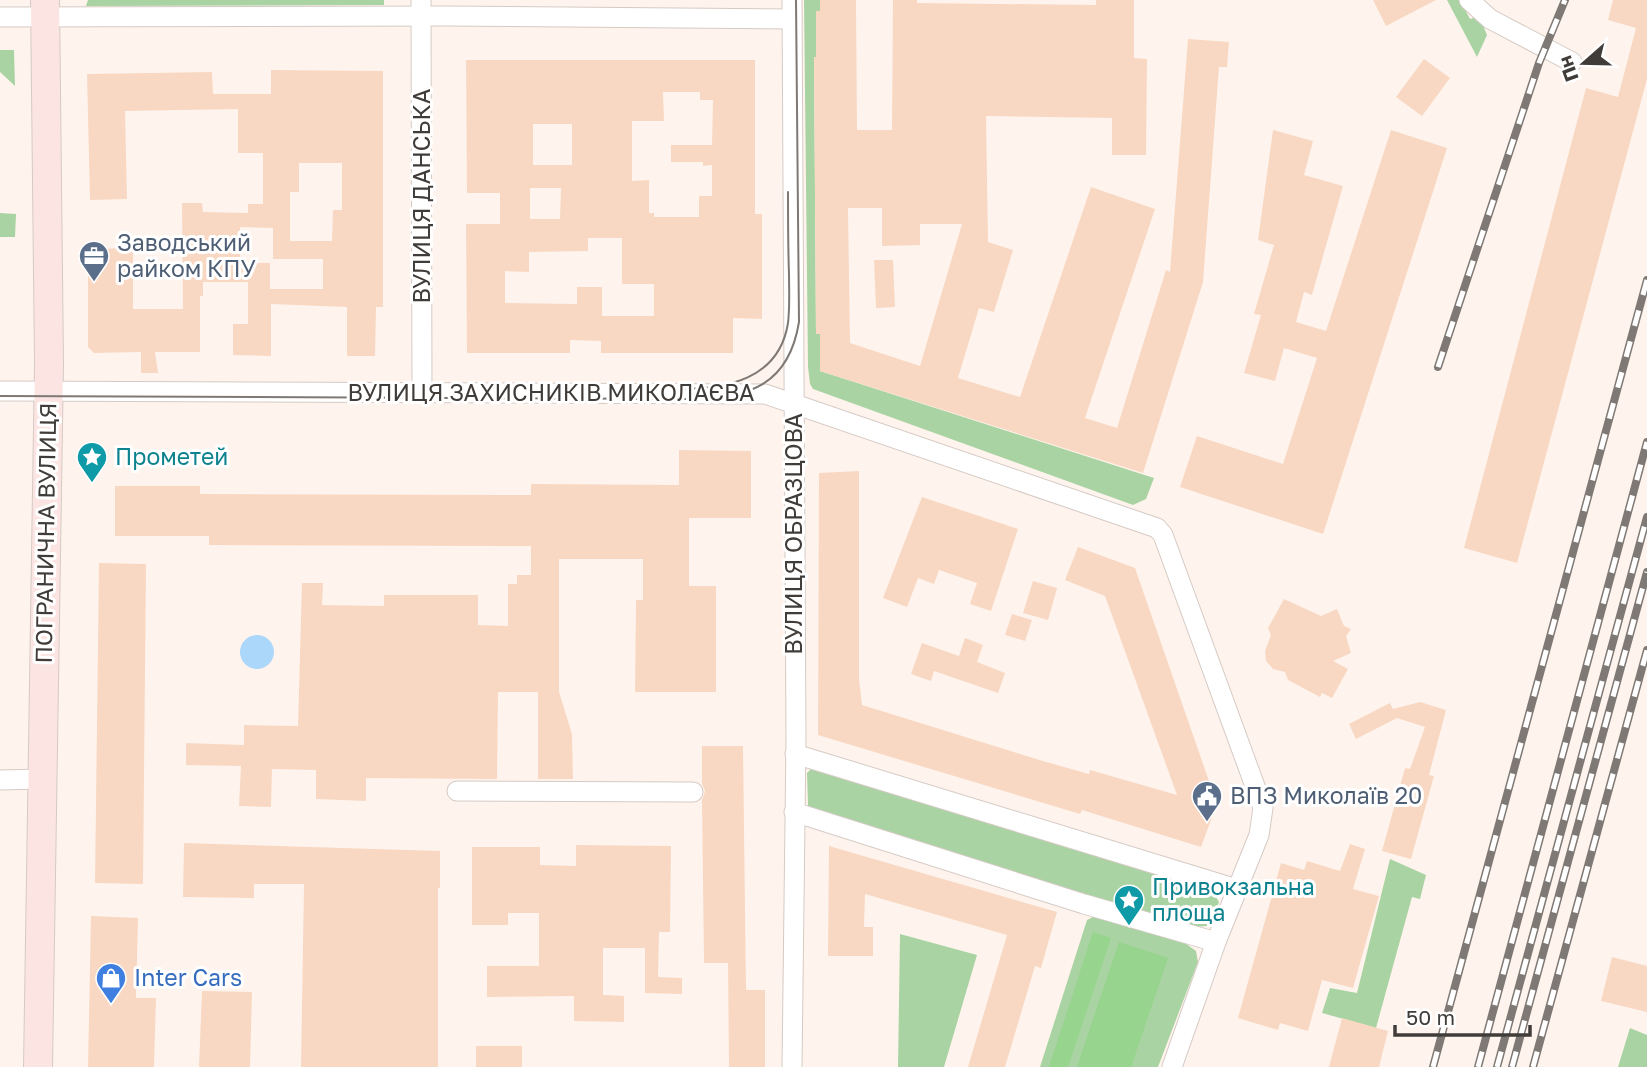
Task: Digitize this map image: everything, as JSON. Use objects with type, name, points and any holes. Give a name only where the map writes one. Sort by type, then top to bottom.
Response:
[{"type":"main road","name":"ПОГРАНИЧНА ВУЛИЦЯ","points":[[38,1067],[48,391],[45,8]]},
{"type":"street","points":[[1469,0],[1490,19],[1572,62]]},
{"type":"street","points":[[0,17],[45,8],[792,10]]},
{"type":"street","name":"ВУЛИЦЯ ДАНСЬКА","points":[[421,8],[422,392]]},
{"type":"street","name":"ВУЛИЦЯ ОБРАЗЦОВА","points":[[792,10],[795,754],[792,1067]]},
{"type":"street","name":"ВУЛИЦЯ ЗАХИСНИКІВ МИКОЛАЄВА","points":[[0,391],[765,394],[1157,528],[1163,534],[1263,808],[1259,835],[1237,889]]},
{"type":"street","points":[[795,754],[1237,889],[1172,1067]]},
{"type":"street","points":[[0,780],[41,779]]},
{"type":"street","points":[[457,791],[693,792]]},
{"type":"street","points":[[794,812],[1084,904],[1216,942]]},
{"type":"green space","points":[[88,0],[384,0],[384,5],[86,6]]},
{"type":"green space","points":[[804,0],[820,0],[820,11],[816,12],[820,57],[814,57],[816,333],[820,334],[820,371],[1154,478],[1146,499],[1133,505],[813,389],[808,367]]},
{"type":"green space","points":[[1447,0],[1460,0],[1470,19],[1479,16],[1487,35],[1477,57]]},
{"type":"green space","points":[[0,50],[14,50],[15,86],[0,72]]},
{"type":"green space","points":[[0,213],[16,214],[15,237],[0,237]]},
{"type":"green space","points":[[812,768],[1211,889],[1219,902],[1213,919],[1207,926],[1192,927],[815,810],[808,806],[807,773]]},
{"type":"green space","points":[[1390,859],[1426,875],[1420,899],[1412,897],[1376,1028],[1322,1013],[1330,988],[1357,993]]},
{"type":"green space","points":[[1095,916],[1185,943],[1196,951],[1198,962],[1158,1067],[1040,1067],[1087,920]]},
{"type":"green space","points":[[1093,932],[1111,938],[1068,1067],[1049,1067]]},
{"type":"green space","points":[[900,934],[977,955],[944,1067],[898,1067]]},
{"type":"green space","points":[[1119,942],[1168,958],[1131,1067],[1077,1067]]},
{"type":"green space","points":[[1630,1028],[1647,1035],[1647,1067],[1618,1067]]},
{"type":"water","points":[[257,635],[269,640],[274,652],[269,664],[257,669],[245,664],[240,652],[245,640]]},
{"type":"building","points":[[820,0],[856,0],[857,130],[892,130],[893,0],[917,0],[917,3],[1096,5],[1096,0],[1134,0],[1134,58],[1147,59],[1146,155],[1112,155],[1112,118],[986,116],[988,242],[1013,250],[994,312],[979,308],[958,378],[1020,397],[1091,187],[1155,209],[1085,418],[1117,428],[1166,270],[1170,272],[1188,39],[1229,42],[1227,67],[1219,67],[1203,282],[1143,473],[820,371],[820,334],[816,334],[814,57],[816,11],[820,11]],"holes":[[[848,208],[882,208],[882,246],[920,245],[920,224],[962,224],[920,366],[850,343]]]},
{"type":"building","points":[[1373,0],[1436,0],[1386,26]]},
{"type":"building","points":[[1613,0],[1647,0],[1647,79],[1517,563],[1464,548],[1586,88],[1618,97],[1636,28],[1608,20]]},
{"type":"building","points":[[1424,59],[1450,78],[1422,116],[1396,97]]},
{"type":"building","points":[[466,60],[755,60],[755,214],[762,214],[762,319],[733,318],[733,353],[601,353],[601,341],[570,340],[570,353],[467,353],[466,224],[500,224],[500,193],[467,193]],"holes":[[[663,92],[700,92],[700,100],[713,100],[712,145],[671,145],[671,162],[703,162],[703,166],[712,165],[712,196],[699,196],[699,217],[654,217],[654,213],[649,213],[649,180],[632,181],[632,121],[664,121]],[[533,124],[572,124],[572,165],[533,165]],[[530,188],[561,188],[560,219],[530,219]],[[588,238],[622,238],[622,284],[654,284],[654,316],[602,316],[602,287],[577,287],[577,304],[505,303],[505,271],[529,272],[529,252],[588,251]]]},
{"type":"building","points":[[271,70],[383,71],[383,307],[376,307],[375,356],[347,356],[347,307],[271,304],[271,356],[233,355],[233,324],[248,324],[248,282],[203,282],[203,296],[200,296],[200,352],[155,352],[158,373],[141,373],[141,352],[94,353],[88,347],[88,249],[133,248],[133,309],[183,309],[182,203],[202,203],[203,212],[248,213],[248,204],[263,204],[263,153],[238,153],[238,109],[125,111],[127,199],[90,200],[87,74],[212,72],[213,94],[271,94]],"holes":[[[299,163],[342,163],[342,210],[333,210],[332,241],[290,241],[290,192],[299,192]],[[240,227],[273,228],[273,259],[323,259],[323,289],[270,289],[270,263],[240,263]]]},
{"type":"building","points":[[1273,130],[1313,141],[1304,175],[1343,186],[1312,295],[1304,292],[1296,322],[1326,331],[1391,130],[1447,148],[1323,534],[1180,487],[1197,436],[1283,464],[1317,358],[1284,348],[1275,381],[1244,373],[1261,315],[1254,314],[1274,245],[1258,240]]},
{"type":"building","points":[[874,260],[893,260],[895,307],[876,308]]},
{"type":"building","points":[[679,450],[751,451],[751,518],[689,518],[689,586],[716,586],[716,692],[635,692],[636,600],[643,600],[643,559],[559,559],[559,692],[572,734],[573,779],[538,779],[538,692],[498,692],[497,779],[366,778],[366,801],[316,799],[316,770],[272,769],[271,807],[239,806],[241,766],[186,765],[186,743],[244,745],[244,725],[298,726],[302,583],[323,583],[322,605],[384,606],[384,595],[478,595],[478,625],[508,626],[508,584],[517,584],[517,575],[531,575],[531,546],[209,545],[209,536],[115,536],[115,486],[200,486],[200,494],[531,495],[531,484],[679,485]]},
{"type":"building","points":[[859,471],[859,679],[862,705],[1043,761],[1089,774],[1090,770],[1177,795],[1105,596],[1065,580],[1078,547],[1135,568],[1217,804],[1201,847],[1082,810],[1080,814],[818,735],[819,473]]},
{"type":"building","points":[[922,497],[1018,529],[991,611],[970,604],[977,583],[939,570],[934,584],[918,578],[907,607],[883,598]]},
{"type":"building","points":[[99,563],[146,564],[143,884],[95,883]]},
{"type":"building","points":[[1033,581],[1057,588],[1048,620],[1023,613]]},
{"type":"building","points":[[1284,599],[1321,616],[1337,609],[1344,626],[1351,629],[1346,636],[1351,653],[1333,661],[1348,669],[1332,698],[1322,693],[1320,697],[1288,680],[1285,672],[1273,669],[1266,661],[1265,651],[1271,635],[1268,628]]},
{"type":"building","points":[[1012,614],[1032,620],[1025,641],[1005,635]]},
{"type":"building","points":[[965,638],[983,645],[977,662],[1005,673],[998,693],[934,671],[931,681],[911,674],[922,643],[959,656]]},
{"type":"building","points":[[1420,702],[1446,710],[1429,775],[1434,776],[1411,859],[1382,851],[1405,768],[1410,769],[1425,727],[1397,718],[1356,739],[1349,724],[1390,703],[1393,709]]},
{"type":"building","points":[[702,746],[743,746],[746,990],[765,990],[765,1067],[729,1067],[728,963],[704,963],[702,800],[705,791],[702,784]]},
{"type":"building","points":[[184,843],[440,851],[438,1067],[301,1067],[304,884],[254,884],[254,898],[183,897]]},
{"type":"building","points":[[1350,844],[1365,849],[1353,889],[1379,896],[1353,988],[1322,980],[1308,1031],[1280,1023],[1278,1030],[1238,1018],[1281,863],[1304,870],[1307,861],[1340,871]]},
{"type":"building","points":[[576,845],[671,846],[670,932],[659,932],[658,977],[682,978],[682,994],[645,993],[645,948],[603,948],[603,995],[624,996],[624,1022],[574,1021],[574,996],[487,997],[487,966],[539,966],[539,913],[508,913],[508,925],[472,925],[472,847],[540,847],[540,865],[576,866]]},
{"type":"building","points":[[829,846],[1057,912],[1041,968],[1035,966],[1005,1067],[968,1067],[1007,935],[865,894],[864,927],[873,927],[873,956],[828,956]]},
{"type":"building","points":[[91,916],[138,918],[136,998],[156,998],[154,1067],[88,1067]]},
{"type":"building","points":[[1612,957],[1647,966],[1647,1012],[1601,1001]]},
{"type":"building","points":[[202,991],[252,992],[250,1067],[199,1067]]},
{"type":"building","points":[[1342,1018],[1388,1031],[1379,1067],[1329,1067]]},
{"type":"building","points":[[476,1046],[522,1046],[522,1067],[476,1067]]},
{"type":"tram line","points":[[0,396],[694,399],[749,391],[776,373],[786,360],[799,322],[796,0]]},
{"type":"tram line","points":[[678,389],[714,387],[748,377],[762,369],[774,357],[783,342],[789,311],[788,192]]},
{"type":"railway","points":[[1438,367],[1539,63],[1565,0]]},
{"type":"railway","points":[[1433,1067],[1647,280]]},
{"type":"railway","points":[[1478,1067],[1647,442]]},
{"type":"railway","points":[[1497,1067],[1647,517]]},
{"type":"railway","points":[[1512,1067],[1647,572]]},
{"type":"railway","points":[[1533,1067],[1647,650]]},
{"type":"place","name":"Заводський райком КПУ","points":[[94,283]]},
{"type":"place","name":"Прометей","points":[[92,484]]},
{"type":"place","name":"ВПЗ Миколаїв 20","points":[[1207,823]]},
{"type":"place","name":"Привокзальна площа","points":[[1129,927]]},
{"type":"place","name":"Inter Cars","points":[[111,1005]]}]
